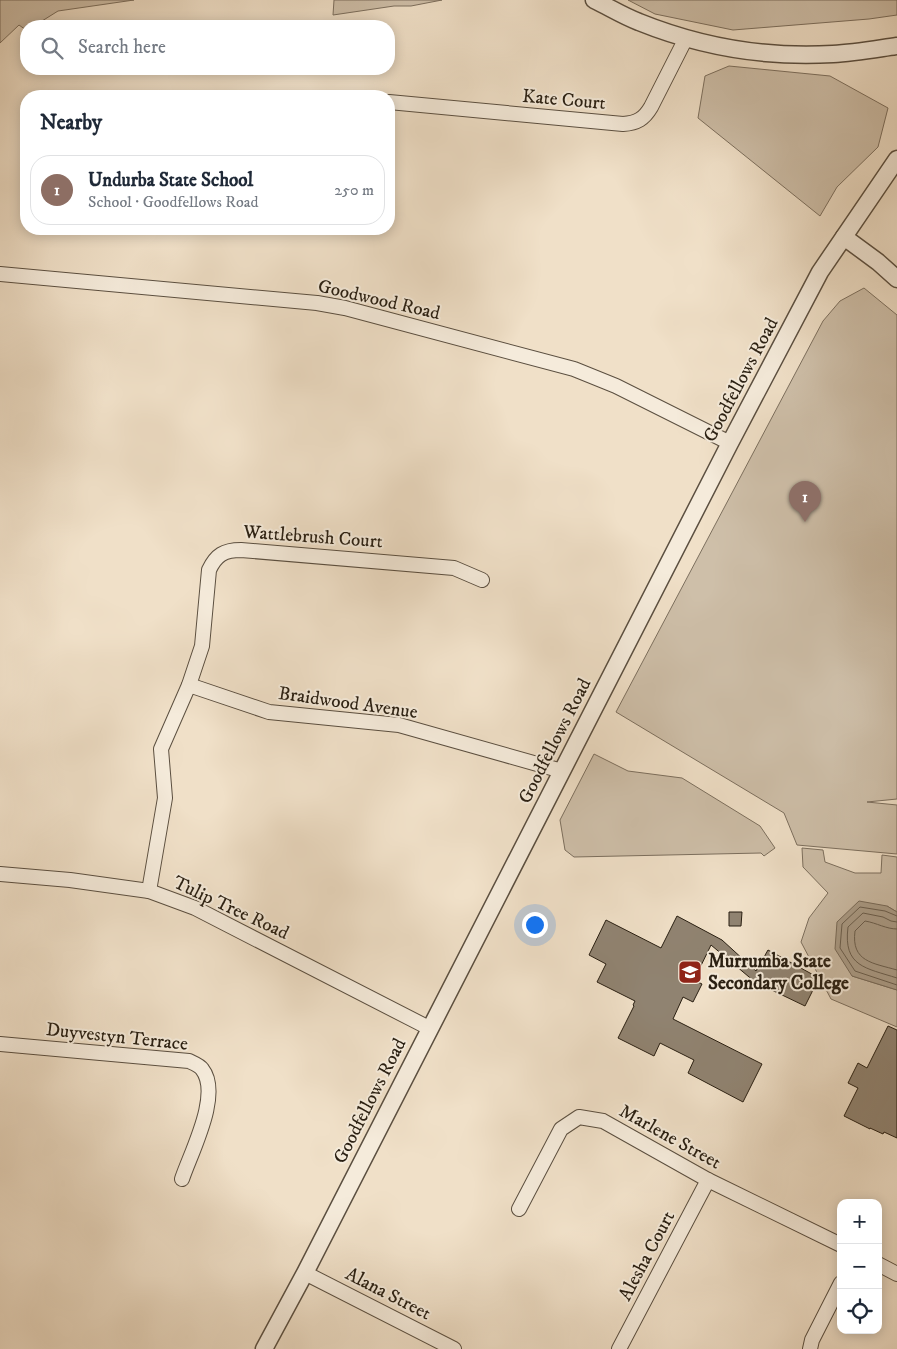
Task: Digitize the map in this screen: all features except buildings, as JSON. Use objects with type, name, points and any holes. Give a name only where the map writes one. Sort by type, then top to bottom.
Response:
[{"type":"street","points":[[594,0],[637,22],[686,38],[726,48],[773,54],[833,54],[897,46]]},
{"type":"street","name":"Kate Court","points":[[395,103],[623,124],[635,123],[646,116],[652,107],[686,38]]},
{"type":"street","name":"Goodfellows Road","points":[[264,1349],[305,1273],[429,1028],[820,272],[897,159]]},
{"type":"street","points":[[844,238],[878,262],[897,279]]},
{"type":"street","name":"Goodwood Road","points":[[0,274],[317,303],[345,308],[574,369],[616,386],[730,443]]},
{"type":"street","name":"Wattlebrush Court","points":[[149,891],[165,798],[161,749],[189,685],[204,638],[209,570],[214,560],[222,553],[241,550],[454,568],[482,580]]},
{"type":"street","name":"Braidwood Avenue","points":[[189,685],[269,712],[399,725],[562,771]]},
{"type":"street","name":"Tulip Tree Road","points":[[0,874],[70,880],[149,891],[195,908],[429,1028]]},
{"type":"street","name":"Duyvestyn Terrace","points":[[0,1044],[189,1061],[202,1068],[208,1082],[209,1099],[205,1120],[182,1179]]},
{"type":"street","name":"Marlene Street","points":[[519,1209],[561,1129],[579,1117],[603,1121],[708,1180],[839,1244]]},
{"type":"street","name":"Alesha Court","points":[[619,1349],[708,1180]]},
{"type":"street","points":[[882,1266],[897,1274]]},
{"type":"street","name":"Alana Street","points":[[305,1273],[454,1349]]},
{"type":"street","points":[[810,1349],[812,1340],[838,1289]]},
{"type":"shaded area","points":[[0,0],[134,0],[58,11],[44,20],[20,20],[20,26],[0,43]]},
{"type":"shaded area","points":[[334,0],[442,0],[411,6],[394,6],[333,15]]},
{"type":"shaded area","points":[[628,0],[897,0],[897,15],[733,30],[655,14]]},
{"type":"shaded area","points":[[729,66],[830,76],[888,108],[878,147],[837,187],[820,216],[698,118],[705,76]]},
{"type":"shaded area","points":[[864,288],[897,315],[897,799],[867,802],[897,805],[897,854],[797,845],[784,813],[616,712],[823,321],[840,301]]},
{"type":"shaded area","points":[[594,754],[628,771],[682,778],[760,826],[775,848],[764,856],[761,853],[574,857],[565,850],[560,820]]},
{"type":"shaded area","points":[[802,848],[823,850],[825,862],[855,873],[881,873],[882,855],[897,857],[897,912],[887,906],[852,976],[897,990],[897,1027],[831,999],[801,942],[809,918],[828,893],[803,867]]},
{"type":"water","points":[[859,901],[887,906],[897,912],[897,990],[852,976],[835,949],[837,922]]},
{"type":"place","name":"Undurba State School","points":[[805,522]]},
{"type":"place","name":"Murrumba State Secondary College","points":[[690,972]]}]
